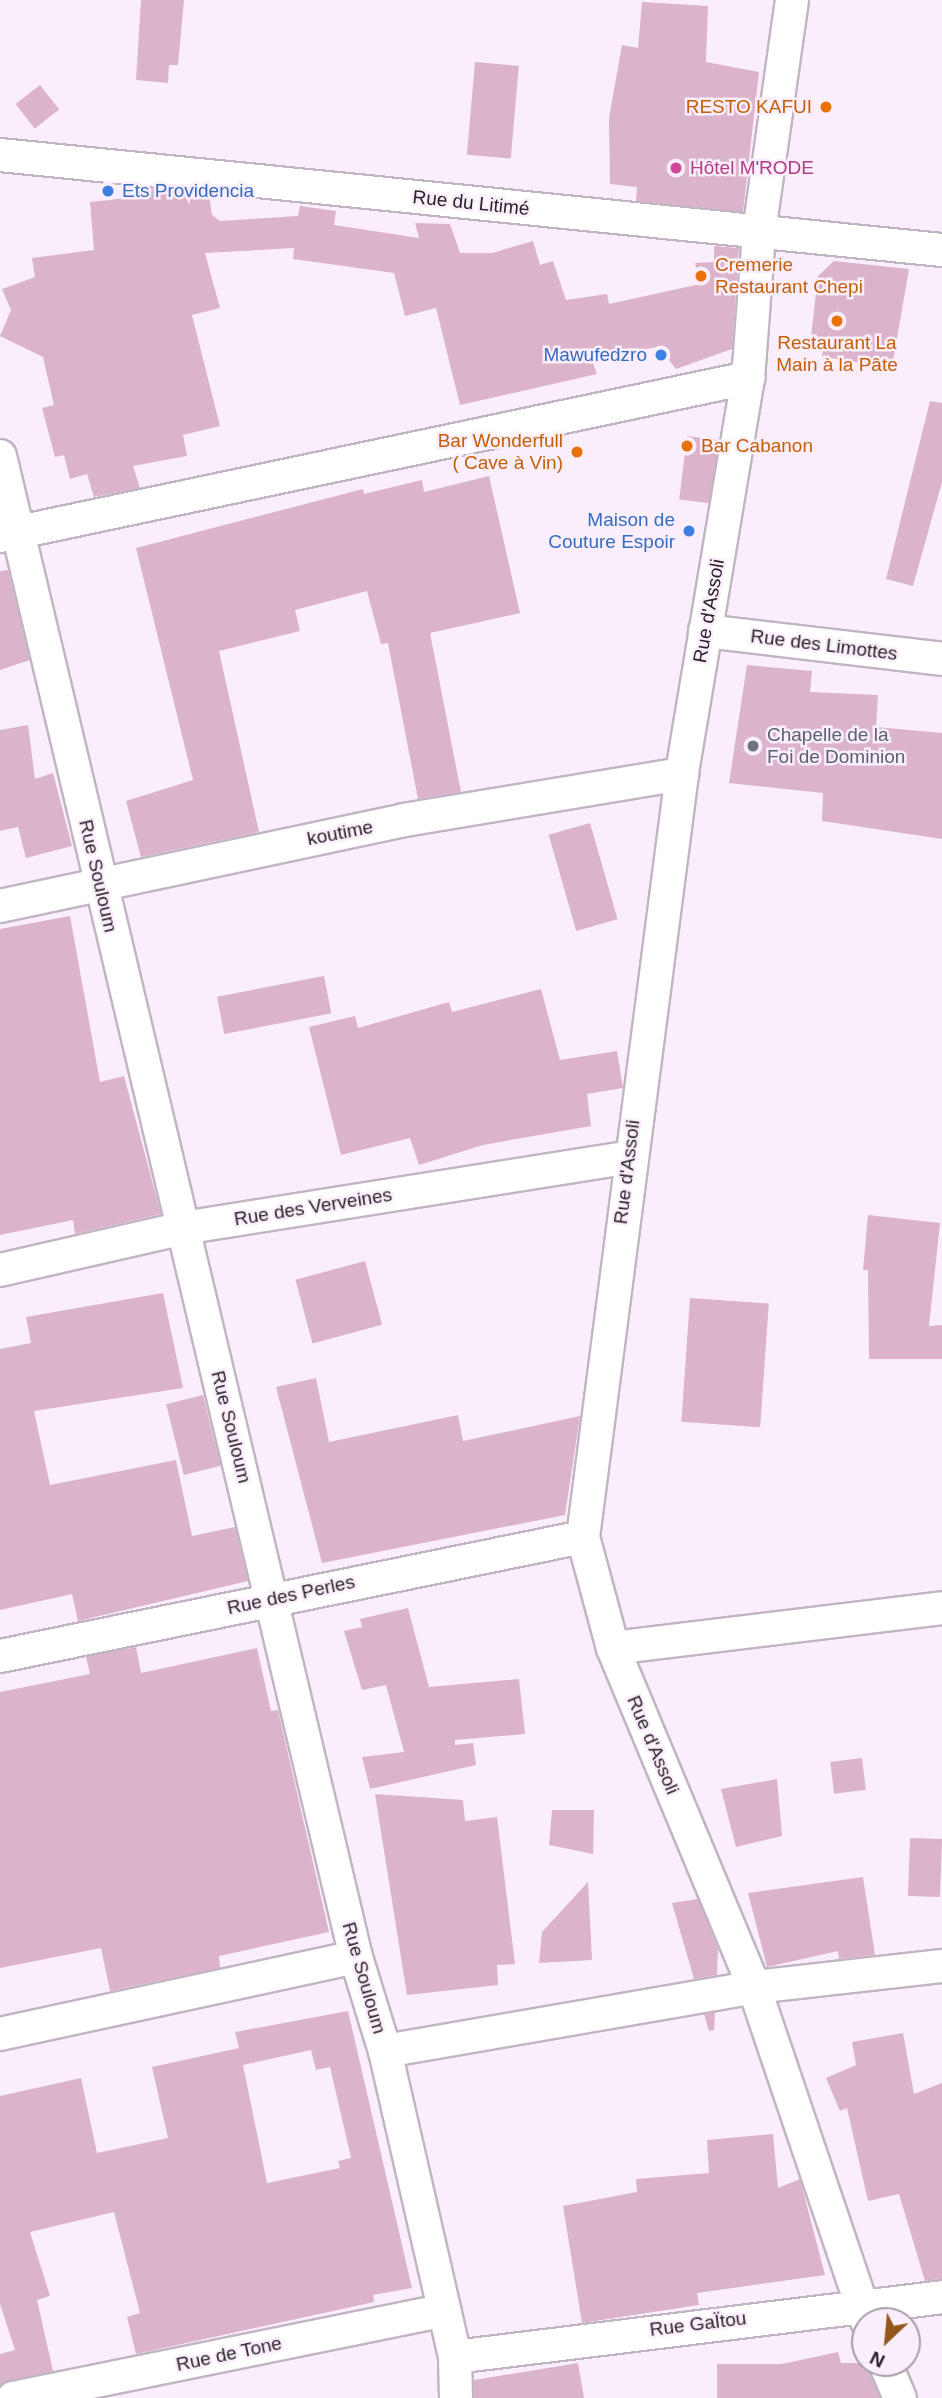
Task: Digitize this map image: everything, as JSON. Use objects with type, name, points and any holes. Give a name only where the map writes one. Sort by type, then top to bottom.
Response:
[{"type":"street","name":"Rue d'Assoli","points":[[792,0],[759,233],[748,379],[682,774],[629,1157],[583,1537],[612,1648],[754,1987],[862,2307]]},
{"type":"street","name":"Rue du Litimé","points":[[0,155],[942,250]]},
{"type":"street","points":[[8,534],[748,379]]},
{"type":"street","name":"Rue Souloum","points":[[0,456],[8,534],[100,883],[274,1599],[356,1956],[385,2051],[455,2357],[456,2398]]},
{"type":"street","name":"Rue des Limottes","points":[[705,631],[942,659]]},
{"type":"street","name":"koutime","points":[[0,906],[404,820],[682,774]]},
{"type":"street","name":"Rue des Verveines","points":[[0,1270],[183,1228],[629,1157]]},
{"type":"street","name":"Rue des Perles","points":[[0,1656],[583,1537]]},
{"type":"street","points":[[612,1648],[942,1608]]},
{"type":"street","points":[[0,2034],[356,1956]]},
{"type":"street","points":[[385,2051],[754,1987],[942,1966]]},
{"type":"street","name":"Rue GaÏtou","points":[[893,2307],[942,2297]]},
{"type":"street","name":"Rue de Tone","points":[[13,2398],[444,2310]]},
{"type":"street","name":"Rue GaÏtou","points":[[455,2357],[851,2314]]},
{"type":"street","points":[[891,2377],[900,2398]]},
{"type":"building","points":[[141,0],[184,0],[178,65],[169,65],[168,83],[136,80]]},
{"type":"building","points":[[642,2],[708,6],[706,62],[759,72],[743,212],[636,201],[637,187],[610,184],[609,118],[622,45],[638,48]]},
{"type":"building","points":[[475,62],[519,66],[511,158],[467,155]]},
{"type":"building","points":[[40,85],[59,109],[35,129],[16,104]]},
{"type":"building","points":[[127,187],[209,195],[212,215],[220,221],[298,216],[300,206],[336,211],[334,225],[419,238],[415,223],[450,224],[460,253],[492,253],[533,241],[540,265],[553,261],[566,300],[607,294],[609,304],[700,284],[695,263],[714,262],[714,246],[739,248],[732,349],[676,369],[659,347],[591,357],[597,374],[460,405],[436,308],[405,316],[394,273],[293,259],[294,248],[205,253],[220,308],[192,315],[220,426],[183,435],[187,456],[133,466],[140,488],[94,497],[87,474],[70,479],[64,455],[55,457],[42,408],[54,405],[43,357],[0,336],[11,310],[2,289],[35,277],[32,258],[94,250],[90,202],[126,198]]},
{"type":"building","points":[[834,261],[909,269],[892,367],[822,357],[825,338],[811,336],[818,276]]},
{"type":"building","points":[[930,401],[942,403],[942,482],[913,586],[886,579]]},
{"type":"building","points":[[687,436],[719,440],[711,503],[679,500]]},
{"type":"building","points":[[489,476],[520,613],[430,633],[461,792],[418,799],[388,643],[381,644],[367,591],[295,610],[300,631],[219,651],[259,832],[141,857],[126,801],[193,780],[136,548],[363,489],[364,494],[422,480],[424,492]]},
{"type":"building","points":[[8,570],[30,660],[0,670],[0,571]]},
{"type":"building","points":[[747,665],[812,671],[810,692],[878,695],[876,727],[942,733],[942,839],[822,821],[823,793],[729,783]]},
{"type":"building","points":[[28,725],[35,779],[53,773],[72,846],[26,858],[18,827],[0,831],[0,730]]},
{"type":"building","points":[[590,823],[618,919],[576,931],[549,835]]},
{"type":"building","points":[[70,916],[100,1082],[124,1076],[161,1214],[75,1234],[73,1220],[0,1235],[0,929]]},
{"type":"building","points":[[324,976],[331,1013],[224,1034],[217,997]]},
{"type":"building","points":[[541,989],[560,1060],[617,1051],[623,1088],[587,1094],[591,1126],[483,1145],[419,1165],[410,1138],[341,1155],[309,1027],[355,1016],[358,1028],[449,1002],[452,1012]]},
{"type":"building","points":[[868,1215],[940,1223],[929,1326],[942,1325],[942,1359],[869,1359],[868,1270],[863,1270]]},
{"type":"building","points":[[365,1261],[382,1325],[313,1343],[295,1280]]},
{"type":"building","points":[[163,1293],[183,1388],[34,1411],[50,1485],[176,1460],[192,1536],[235,1527],[248,1581],[78,1621],[72,1594],[0,1610],[0,1349],[31,1343],[26,1317]]},
{"type":"building","points":[[690,1298],[769,1304],[760,1427],[681,1422]]},
{"type":"building","points":[[316,1378],[329,1442],[458,1415],[463,1441],[580,1416],[565,1515],[322,1563],[276,1387]]},
{"type":"building","points":[[203,1395],[221,1466],[184,1475],[166,1404]]},
{"type":"building","points":[[408,1608],[429,1687],[519,1679],[525,1734],[455,1740],[455,1745],[473,1743],[476,1765],[370,1789],[362,1757],[404,1752],[386,1685],[362,1690],[344,1631],[362,1627],[360,1619]]},
{"type":"building","points":[[136,1647],[141,1673],[257,1648],[271,1711],[278,1710],[329,1932],[219,1956],[220,1968],[110,1991],[101,1948],[0,1968],[0,1692],[90,1674],[86,1657]]},
{"type":"building","points":[[862,1758],[866,1790],[834,1794],[830,1762]]},
{"type":"building","points":[[777,1779],[782,1836],[736,1847],[721,1789]]},
{"type":"building","points":[[375,1794],[463,1800],[465,1821],[497,1817],[515,1964],[497,1965],[498,1985],[407,1995]]},
{"type":"building","points":[[552,1810],[594,1810],[593,1854],[549,1845]]},
{"type":"building","points":[[910,1838],[942,1839],[940,1897],[908,1896]]},
{"type":"building","points":[[863,1877],[875,1955],[839,1959],[838,1951],[767,1967],[748,1893]]},
{"type":"building","points":[[588,1882],[592,1960],[539,1963],[542,1932]]},
{"type":"building","points":[[698,1899],[718,1949],[717,1975],[694,1979],[672,1903]]},
{"type":"building","points":[[348,2011],[412,2288],[373,2295],[374,2302],[136,2354],[127,2317],[140,2313],[114,2212],[30,2232],[50,2296],[37,2300],[53,2371],[0,2385],[0,2354],[15,2350],[0,2304],[0,2096],[81,2078],[97,2153],[168,2138],[152,2067],[239,2048],[235,2032]],"holes":[[[311,2050],[316,2070],[330,2067],[351,2158],[338,2161],[340,2168],[267,2183],[243,2065]]]},
{"type":"building","points":[[715,2012],[714,2030],[709,2031],[704,2014]]},
{"type":"building","points":[[903,2033],[914,2094],[942,2083],[942,2279],[925,2281],[899,2194],[868,2201],[847,2108],[840,2111],[826,2078],[856,2065],[852,2042]]},
{"type":"building","points":[[773,2134],[778,2188],[800,2179],[825,2275],[697,2293],[699,2305],[582,2323],[563,2206],[637,2192],[636,2179],[709,2173],[707,2140]]},
{"type":"building","points":[[838,2352],[841,2363],[851,2363],[851,2377],[872,2377],[880,2398],[717,2398],[717,2364],[782,2364]]},
{"type":"building","points":[[578,2363],[584,2398],[474,2398],[474,2380]]},
{"type":"place","name":"RESTO KAFUI","points":[[826,107]]},
{"type":"place","name":"Hôtel M'RODE","points":[[676,168]]},
{"type":"place","name":"Ets Providencia","points":[[108,191]]},
{"type":"place","name":"Cremerie Restaurant Chepi","points":[[701,276]]},
{"type":"place","name":"Restaurant La Main à la Pâte","points":[[837,321]]},
{"type":"place","name":"Mawufedzro","points":[[661,355]]},
{"type":"place","name":"Bar Cabanon","points":[[687,446]]},
{"type":"place","name":"Bar Wonderfull ( Cave à Vin)","points":[[577,452]]},
{"type":"place","name":"Maison de Couture Espoir","points":[[689,531]]},
{"type":"place","name":"Chapelle de la Foi de Dominion","points":[[753,746]]}]
